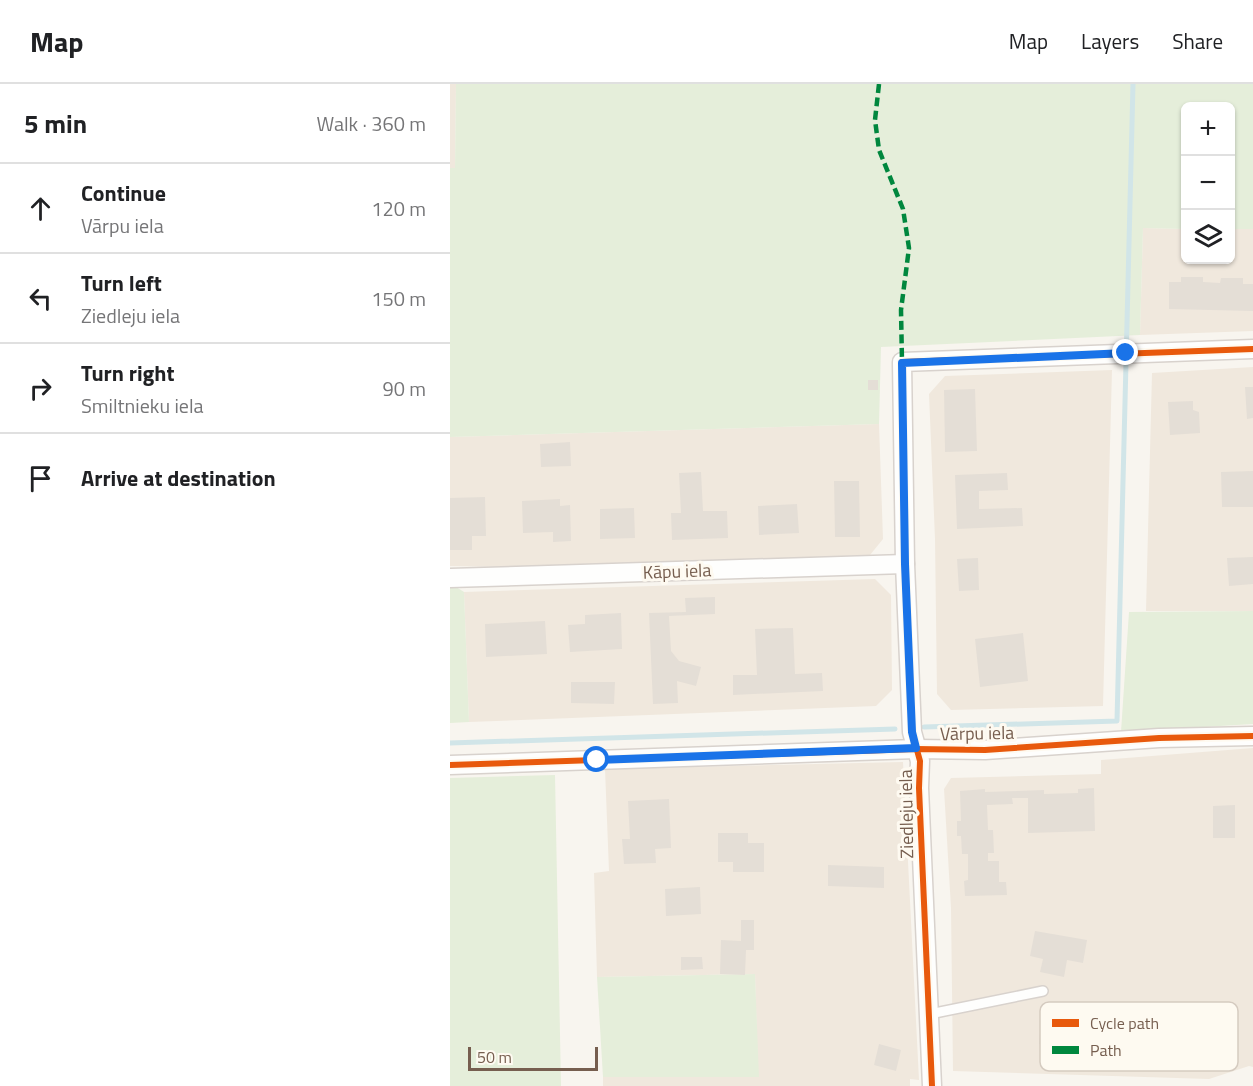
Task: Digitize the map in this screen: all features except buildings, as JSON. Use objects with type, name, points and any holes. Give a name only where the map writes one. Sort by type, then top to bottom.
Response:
[{"type":"street","name":"Ziedleju iela","points":[[932,1086],[919,788],[920,761],[912,732],[905,564],[902,363],[1253,348]]},
{"type":"street","name":"Kāpu iela","points":[[450,578],[905,564]]},
{"type":"street","name":"Vārpu iela","points":[[450,765],[916,748],[985,750],[1159,738],[1253,736]]},
{"type":"lane","points":[[930,1014],[1043,991]]},
{"type":"shaded area","points":[[450,84],[456,84],[455,168],[450,168]]},
{"type":"shaded area","points":[[1143,228],[1181,229],[1181,264],[1235,264],[1235,229],[1253,229],[1253,331],[1140,335]]},
{"type":"shaded area","points":[[1253,367],[1253,611],[1146,611],[1152,373]]},
{"type":"shaded area","points":[[1112,370],[1103,706],[951,710],[937,694],[935,539],[929,394],[945,376]]},
{"type":"shaded area","points":[[879,424],[883,539],[870,555],[740,561],[504,567],[450,566],[450,437]]},
{"type":"shaded area","points":[[875,579],[891,595],[892,690],[876,706],[469,722],[464,592]]},
{"type":"shaded area","points":[[1253,748],[1253,1067],[1238,1070],[1238,1002],[1040,1002],[1040,1071],[1234,1071],[1209,1079],[953,1071],[951,908],[944,789],[951,778],[1101,774],[1101,760]]},
{"type":"shaded area","points":[[903,762],[919,1080],[910,1079],[910,1086],[603,1086],[603,1077],[758,1077],[755,974],[597,977],[594,873],[609,871],[605,769]]},
{"type":"green space","points":[[456,84],[1253,84],[1253,229],[1235,229],[1235,102],[1181,102],[1181,229],[1143,228],[1140,335],[881,347],[879,424],[450,437],[450,168],[455,168]]},
{"type":"green space","points":[[450,583],[464,592],[469,722],[450,723]]},
{"type":"green space","points":[[1253,611],[1253,724],[1121,732],[1129,612]]},
{"type":"green space","points":[[555,775],[561,1086],[450,1086],[450,778]]},
{"type":"green space","points":[[755,974],[759,1077],[603,1077],[597,977]]},
{"type":"waterway","points":[[924,727],[1117,721],[1133,84]]},
{"type":"waterway","points":[[450,743],[895,729]]},
{"type":"marked path","points":[[879,84],[875,120],[879,150],[903,209],[909,248],[901,310],[902,362]]},
{"type":"cycle path","points":[[932,1086],[919,788],[920,761],[912,732],[905,564],[902,362],[1253,349]]},
{"type":"cycle path","points":[[450,765],[916,749],[985,750],[1159,738],[1253,736]]},
{"type":"route","points":[[597,760],[916,748],[912,732],[905,564],[902,363],[1126,353]]}]
